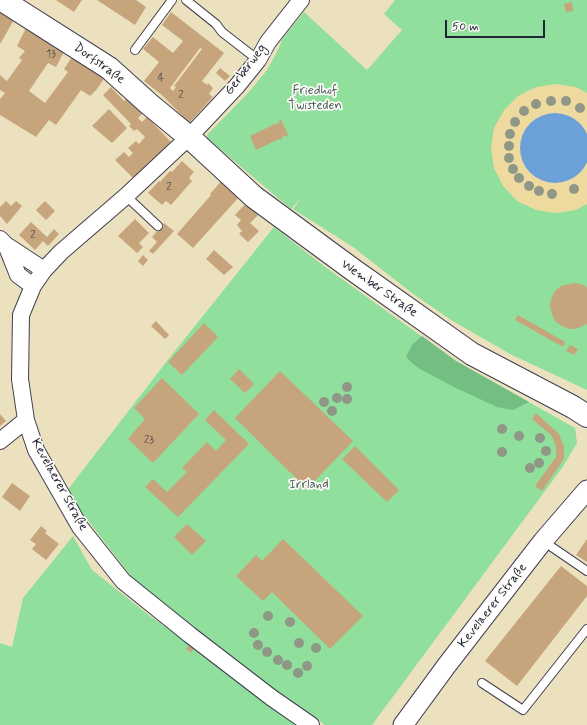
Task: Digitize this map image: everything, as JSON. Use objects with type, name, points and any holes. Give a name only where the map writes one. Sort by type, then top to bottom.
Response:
[{"type":"main road","name":"Dorfstraße","points":[[2,0],[109,68],[188,137]]},
{"type":"main road","name":"Wember Straße","points":[[188,137],[254,196],[352,269],[472,354],[573,407],[587,416]]},
{"type":"street","name":"Gerberweg","points":[[188,137],[237,86],[258,60],[268,42],[301,0]]},
{"type":"street","name":"Kevelaerer Straße","points":[[188,137],[126,196],[60,252],[44,270],[33,286],[21,315],[20,379],[26,420],[36,450],[80,526],[123,581],[272,698],[311,725]]},
{"type":"street","points":[[2,245],[44,270]]},
{"type":"street","points":[[2,245],[18,275],[33,286]]},
{"type":"street","points":[[0,441],[26,420]]},
{"type":"street","name":"Kevelaerer Straße","points":[[403,725],[447,665],[543,541],[587,490]]},
{"type":"lane","points":[[135,50],[172,0]]},
{"type":"lane","points":[[186,0],[216,24],[222,32],[258,60]]},
{"type":"lane","points":[[126,196],[158,226]]},
{"type":"lane","points":[[543,541],[587,570]]},
{"type":"lane","points":[[482,683],[523,710],[587,628]]},
{"type":"green space","name":"Friedhof Twisteden","points":[[395,0],[587,0],[587,390],[510,354],[451,320],[412,293],[353,247],[293,209],[302,197],[291,209],[207,138],[207,135],[249,92],[267,70],[283,38],[304,12],[367,70],[402,30],[384,14]]},
{"type":"green space","name":"Irrland","points":[[274,227],[325,267],[456,361],[575,428],[577,443],[562,468],[372,725],[325,725],[195,633],[137,584],[66,492],[167,361]]},
{"type":"green space","points":[[422,336],[456,361],[529,402],[513,410],[497,407],[420,369],[406,357],[412,345]]},
{"type":"green space","points":[[73,536],[92,570],[150,616],[304,725],[0,725],[0,643],[12,647],[23,598]]},
{"type":"sand","points":[[556,84],[576,87],[587,93],[587,204],[576,210],[556,213],[536,210],[517,201],[503,186],[494,168],[491,148],[494,128],[504,110],[518,96],[536,87]]},
{"type":"water","points":[[555,113],[574,119],[584,129],[590,148],[584,167],[574,177],[555,183],[536,177],[526,167],[520,148],[526,129],[536,119]]},
{"type":"building","points":[[56,0],[82,0],[74,12]]},
{"type":"building","points":[[97,0],[136,0],[146,7],[135,25]]},
{"type":"building","points":[[572,2],[573,11],[566,12],[564,4]]},
{"type":"building","points":[[0,12],[14,20],[0,44]]},
{"type":"building","points":[[171,12],[224,53],[202,81],[207,85],[208,83],[213,88],[209,94],[213,97],[189,123],[163,96],[144,81],[159,62],[143,49],[153,37],[173,53],[183,41],[162,25]],"holes":[[[200,48],[202,49],[174,86],[176,87],[173,91],[170,88]]]},
{"type":"building","points":[[26,28],[65,50],[56,67],[48,63],[29,91],[45,103],[68,72],[64,69],[74,54],[107,74],[97,89],[90,96],[81,90],[56,125],[49,120],[36,137],[0,115],[0,99],[5,93],[0,90],[0,75],[7,81],[22,60],[19,58],[25,51],[17,46]]},
{"type":"building","points":[[220,68],[230,76],[225,81],[216,73]]},
{"type":"building","points":[[111,87],[124,101],[133,92],[148,108],[138,118],[142,122],[147,117],[171,142],[134,179],[115,160],[124,152],[129,157],[133,153],[128,148],[136,141],[139,144],[145,137],[137,129],[134,131],[129,126],[131,124],[103,95]]},
{"type":"building","points":[[109,109],[127,128],[112,143],[92,126]]},
{"type":"building","points":[[279,120],[281,120],[289,136],[287,137],[287,135],[281,138],[282,140],[279,139],[256,150],[250,136],[273,125],[273,123],[274,125],[280,122]]},
{"type":"building","points":[[182,161],[194,172],[189,178],[192,181],[171,205],[166,201],[162,205],[148,193]]},
{"type":"building","points":[[222,180],[240,196],[193,248],[177,234]]},
{"type":"building","points":[[6,201],[11,206],[16,201],[22,206],[7,224],[0,216],[0,207]]},
{"type":"building","points":[[45,201],[55,211],[46,220],[36,210]]},
{"type":"building","points":[[247,202],[260,213],[250,223],[259,231],[248,242],[239,234],[242,231],[237,225],[241,220],[235,215]]},
{"type":"building","points":[[135,219],[149,233],[139,243],[143,247],[137,253],[118,236]]},
{"type":"building","points":[[31,222],[47,237],[54,229],[59,234],[48,246],[43,241],[35,250],[19,235]]},
{"type":"building","points":[[164,223],[174,231],[153,254],[149,251],[157,242],[152,237]]},
{"type":"building","points":[[214,250],[233,267],[224,275],[206,259]]},
{"type":"building","points":[[143,255],[148,260],[143,266],[138,261]]},
{"type":"building","points":[[575,283],[584,285],[587,288],[587,324],[576,329],[570,329],[556,322],[552,315],[550,306],[551,299],[555,291],[561,286]]},
{"type":"building","points":[[518,315],[565,342],[563,347],[515,320]]},
{"type":"building","points":[[156,321],[169,335],[165,339],[151,326]]},
{"type":"building","points":[[204,323],[218,337],[182,375],[168,362]]},
{"type":"building","points":[[570,345],[578,349],[574,355],[566,351]]},
{"type":"building","points":[[239,369],[254,384],[245,393],[230,379]]},
{"type":"building","points":[[280,371],[353,441],[307,489],[235,418]]},
{"type":"building","points":[[162,378],[199,414],[153,463],[128,439],[145,419],[134,408]]},
{"type":"building","points":[[214,410],[249,444],[178,517],[145,487],[153,479],[167,492],[187,472],[182,468],[207,442],[216,451],[226,440],[205,420]]},
{"type":"building","points":[[536,413],[559,434],[564,447],[564,457],[562,462],[542,491],[535,486],[556,457],[556,447],[552,436],[532,419]]},
{"type":"building","points":[[0,414],[6,421],[0,426]]},
{"type":"building","points":[[355,446],[399,490],[387,502],[342,459]]},
{"type":"building","points":[[12,483],[30,496],[20,511],[2,497]]},
{"type":"building","points":[[187,524],[206,541],[192,555],[174,537]]},
{"type":"building","points":[[41,526],[47,531],[45,533],[59,544],[46,560],[32,549],[36,544],[30,540]]},
{"type":"building","points":[[283,539],[363,616],[330,649],[272,592],[263,601],[236,576],[256,555],[262,561]]},
{"type":"building","points":[[587,539],[587,562],[576,555]]},
{"type":"building","points":[[561,566],[587,586],[587,596],[517,686],[485,661]]},
{"type":"building","points":[[189,645],[194,648],[191,653],[186,649]]}]
